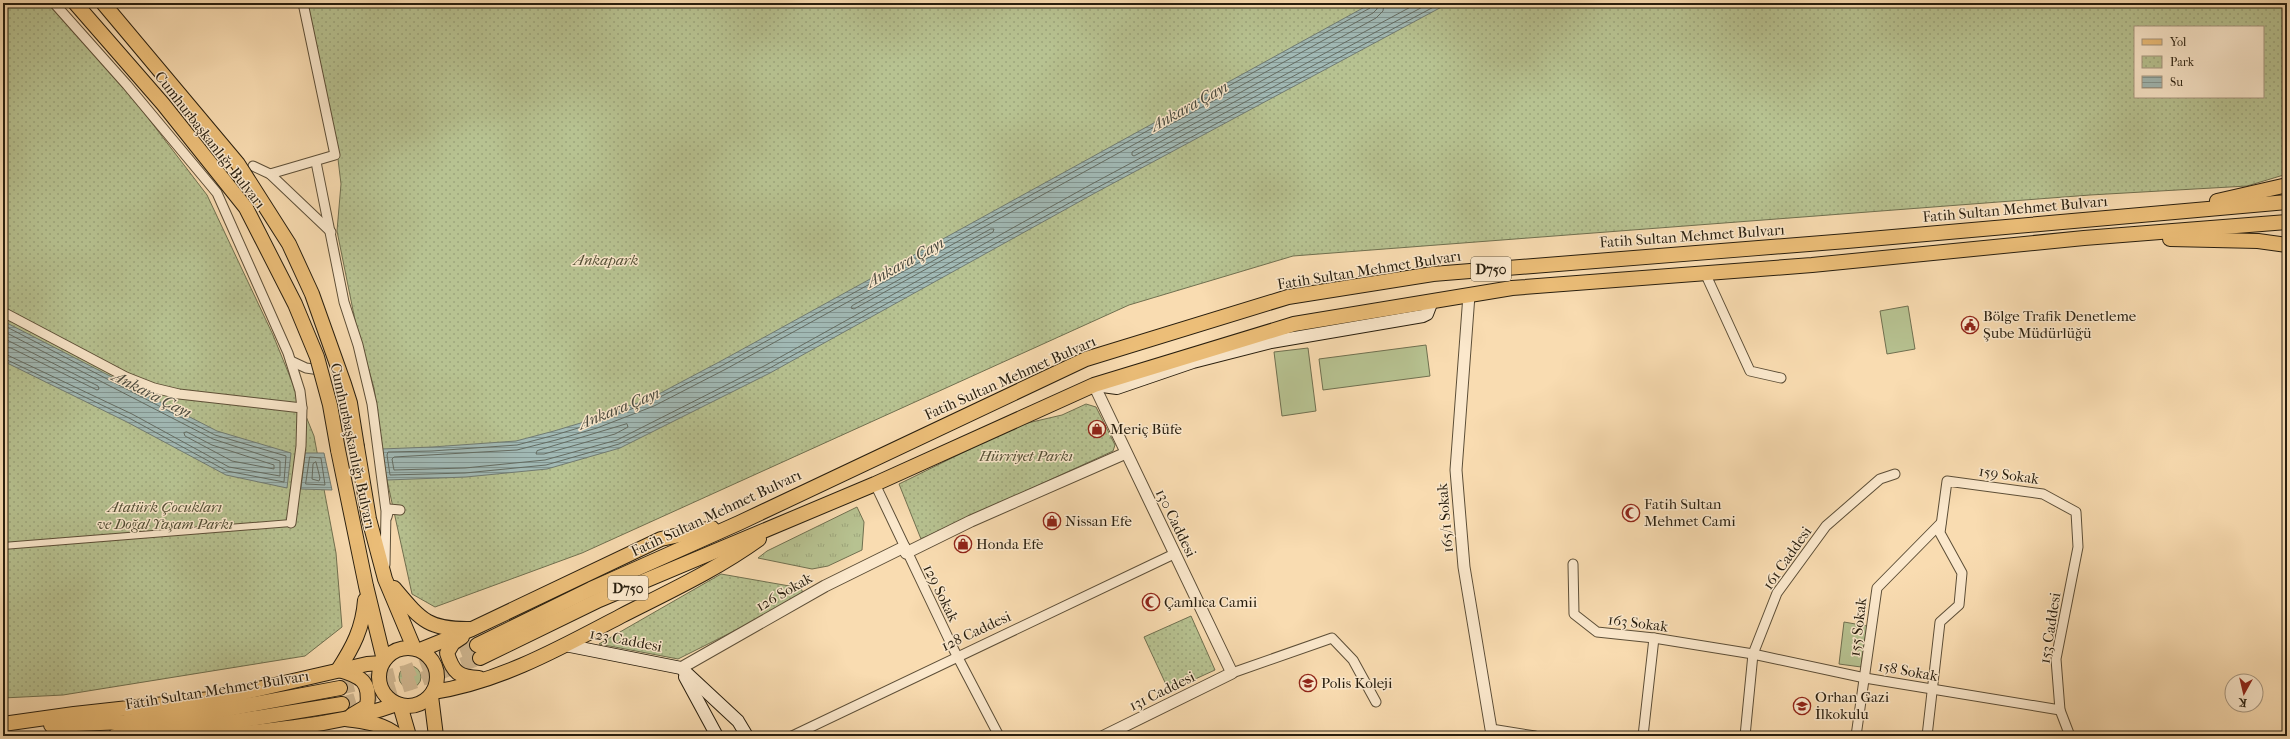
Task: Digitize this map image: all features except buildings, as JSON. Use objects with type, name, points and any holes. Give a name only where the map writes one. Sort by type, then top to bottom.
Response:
[{"type":"main road","name":"Cumhurbaşkanlığı Bulvarı","points":[[75,3],[163,104],[246,208],[295,304],[320,370],[330,405],[345,489],[383,661]]},
{"type":"main road","name":"Cumhurbaşkanlığı Bulvarı","points":[[103,3],[238,164],[289,244],[312,294],[350,403],[363,490],[386,579],[417,649]]},
{"type":"main road","points":[[2164,212],[2287,185]]},
{"type":"main road","name":"Fatih Sultan Mehmet Bulvarı","points":[[2287,202],[1847,241],[1434,274],[1288,297],[1086,359],[739,523],[591,589],[479,652],[875,484],[1094,385],[1294,324],[1512,288],[1812,265],[2084,238],[2287,222]]},
{"type":"main road","points":[[2084,238],[2246,240],[2287,245]]},
{"type":"main road","points":[[3,726],[74,714],[219,698],[383,661],[392,653],[401,648],[417,649],[472,629],[661,539],[739,523]]},
{"type":"main road","points":[[218,736],[306,730],[345,719],[370,714],[398,705],[415,706],[432,694],[487,679],[565,645],[726,563],[780,524]]},
{"type":"main road","points":[[386,579],[407,604],[432,625],[445,630],[472,629]]},
{"type":"main road","points":[[338,670],[360,634],[364,618],[366,586]]},
{"type":"main road","points":[[472,629],[453,644],[447,653],[450,665],[463,677],[487,679]]},
{"type":"main road","name":"123 Caddesi","points":[[565,645],[681,668]]},
{"type":"main road","points":[[417,649],[434,662],[437,670],[438,679],[432,694],[436,736]]},
{"type":"main road","points":[[383,661],[379,676],[380,685],[383,693],[398,705],[409,736]]},
{"type":"main road","points":[[681,668],[717,736]]},
{"type":"main road","points":[[681,668],[738,721],[747,736]]},
{"type":"main road","points":[[338,670],[358,677],[367,685],[369,692],[367,706],[345,719]]},
{"type":"main road","name":"Fatih Sultan Mehmet Bulvarı","points":[[3,726],[125,722],[222,710],[340,688]]},
{"type":"main road","name":"Fatih Sultan Mehmet Bulvarı","points":[[115,736],[225,723],[342,704]]},
{"type":"main road","points":[[345,719],[370,722],[385,727],[398,736]]},
{"type":"street","points":[[3,546],[291,523],[301,446],[302,408],[300,391],[291,362],[217,193],[127,85],[54,3]]},
{"type":"street","points":[[270,174],[335,156],[303,3]]},
{"type":"street","points":[[316,162],[344,302],[358,345],[368,383],[385,520],[386,579]]},
{"type":"street","points":[[253,166],[270,174],[331,232]]},
{"type":"street","points":[[1705,273],[1750,371],[1781,378]]},
{"type":"street","name":"165/1 Sokak","points":[[1468,295],[1456,470],[1464,567],[1491,732]]},
{"type":"street","points":[[3,312],[126,377],[154,388],[179,394],[302,408]]},
{"type":"street","points":[[291,362],[306,368],[320,370]]},
{"type":"street","name":"130 Caddesi","points":[[1094,385],[1232,673]]},
{"type":"street","name":"126 Sokak","points":[[681,668],[825,586],[1126,453]]},
{"type":"street","name":"161 Caddesi","points":[[1745,736],[1753,654],[1777,593],[1826,526],[1880,479],[1894,474]]},
{"type":"street","name":"159 Sokak","points":[[1941,523],[1947,481],[2043,494],[2076,512],[2078,547]]},
{"type":"street","name":"129 Sokak","points":[[875,484],[905,550],[957,656],[999,736]]},
{"type":"street","points":[[385,520],[389,509],[400,510]]},
{"type":"street","points":[[1927,736],[1934,689],[1940,622],[1959,605],[1962,573],[1940,533],[1941,523]]},
{"type":"street","name":"155 Sokak","points":[[1856,736],[1877,588],[1941,523]]},
{"type":"street","name":"153 Caddesi","points":[[2070,736],[2060,710],[2056,659],[2078,547]]},
{"type":"street","name":"128 Caddesi","points":[[792,736],[957,656],[1174,554]]},
{"type":"street","name":"163 Sokak","points":[[1573,564],[1574,614],[1597,632],[1654,638],[1753,654]]},
{"type":"street","points":[[1232,673],[1332,638],[1353,660],[1376,702]]},
{"type":"street","points":[[1643,736],[1654,638]]},
{"type":"street","name":"158 Sokak","points":[[1753,654],[1865,678],[2060,710]]},
{"type":"street","name":"131 Caddesi","points":[[1104,736],[1232,673]]},
{"type":"street","points":[[1491,732],[1535,736]]},
{"type":"green space","name":"Atatürk Çocukları ve Doğal Yaşam Parkı","points":[[3,3],[59,3],[63,7],[207,195],[273,335],[314,436],[336,553],[342,627],[305,656],[63,695],[3,698]]},
{"type":"green space","name":"Ankapark","points":[[306,3],[2287,3],[2287,174],[2247,186],[2090,195],[1293,256],[1129,305],[582,553],[435,607],[412,594],[387,480],[374,388],[356,325],[337,231],[341,184],[335,134]]},
{"type":"green space","points":[[1908,306],[1915,349],[1887,354],[1880,311]]},
{"type":"green space","points":[[1426,345],[1430,376],[1323,390],[1319,359]]},
{"type":"green space","points":[[1308,348],[1316,411],[1282,416],[1274,352]]},
{"type":"green space","name":"Hürriyet Parkı","points":[[1086,404],[1096,407],[1115,445],[1113,451],[921,539],[899,484],[1019,425],[1062,415]]},
{"type":"green space","points":[[857,507],[864,522],[862,550],[828,566],[812,569],[758,558],[767,551]]},
{"type":"green space","points":[[721,574],[801,588],[804,596],[678,659],[599,644]]},
{"type":"green space","points":[[1191,616],[1215,670],[1169,691],[1144,637]]},
{"type":"green space","points":[[1844,622],[1867,626],[1861,667],[1839,664]]},
{"type":"green space","points":[[410,666],[418,669],[421,677],[418,685],[410,688],[402,685],[399,677],[402,669]]},
{"type":"water","name":"Ankara Çayı","points":[[1372,3],[1449,3],[1095,193],[770,373],[620,448],[547,469],[466,477],[387,480],[381,449],[516,441],[594,419],[651,398]]},
{"type":"water","points":[[3,321],[217,431],[291,453],[287,488],[226,475],[127,422],[3,361]]},
{"type":"water","points":[[305,453],[324,453],[332,490],[301,489]]},
{"type":"tunnel","points":[[217,193],[221,182],[246,167]]},
{"type":"tunnel","points":[[340,688],[406,672],[477,645]]},
{"type":"tunnel","points":[[342,704],[411,683],[480,658]]},
{"type":"place","name":"Bölge Trafik Denetleme Şube Müdürlüğü","points":[[1970,325]]},
{"type":"place","name":"Meriç Büfe","points":[[1097,429]]},
{"type":"place","name":"Fatih Sultan Mehmet Cami","points":[[1631,513]]},
{"type":"place","name":"Nissan Efe","points":[[1052,521]]},
{"type":"place","name":"Honda Efe","points":[[963,544]]},
{"type":"place","name":"Çamlıca Camii","points":[[1151,602]]},
{"type":"place","name":"Polis Koleji","points":[[1308,683]]},
{"type":"place","name":"Orhan Gazi İlkokulu","points":[[1802,706]]}]
